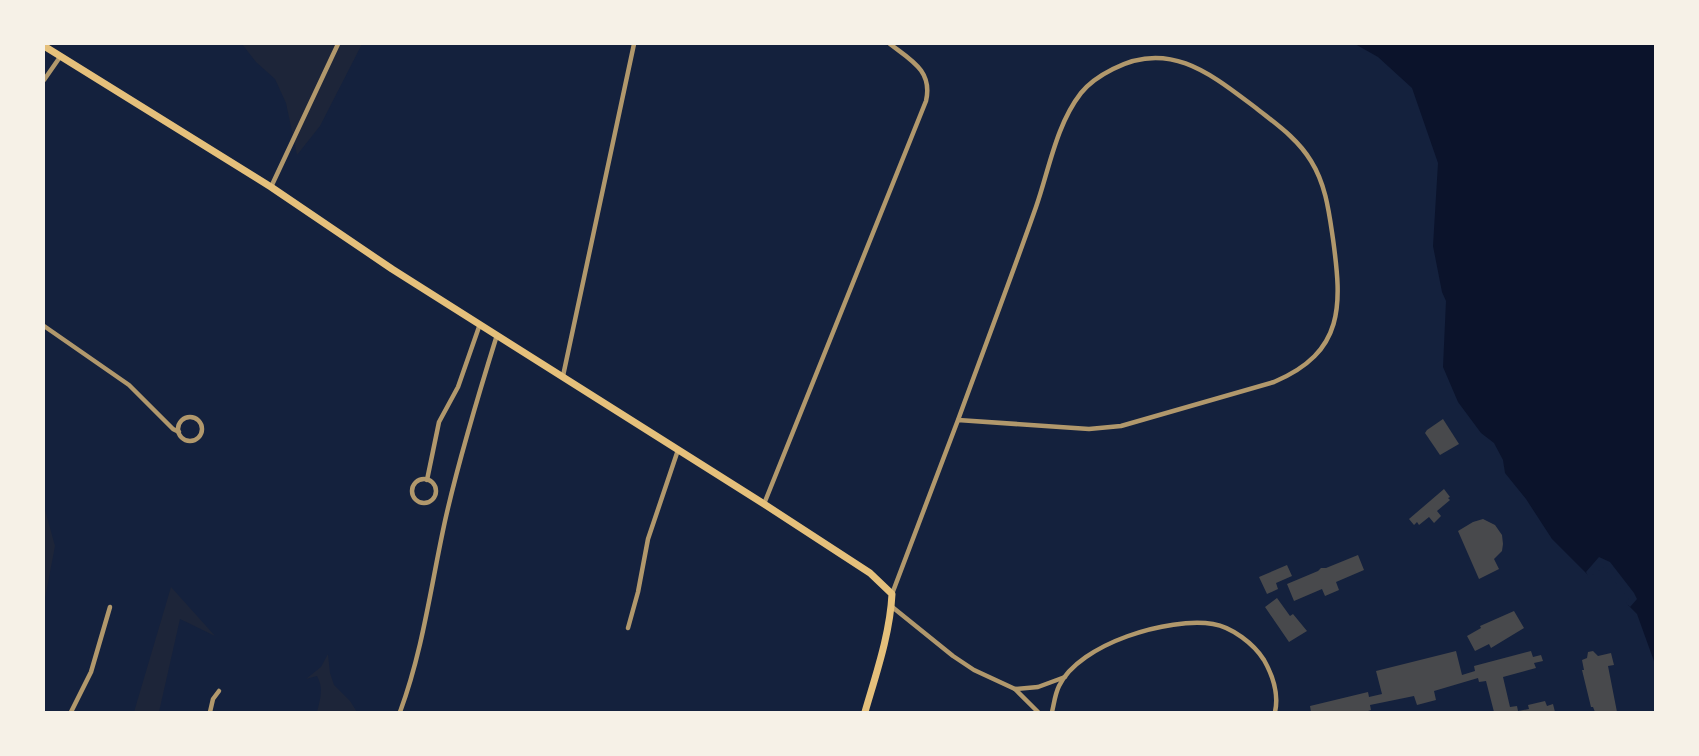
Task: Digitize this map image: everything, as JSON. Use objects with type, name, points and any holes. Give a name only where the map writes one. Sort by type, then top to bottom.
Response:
[{"type":"main road","points":[[44,46],[271,187],[327,226],[870,573],[892,594],[866,712]]},
{"type":"street","points":[[271,187],[338,44]]},
{"type":"street","points":[[563,376],[634,44]]},
{"type":"street","points":[[764,504],[926,101],[929,89],[926,76],[890,44]]},
{"type":"street","points":[[44,80],[60,57]]},
{"type":"street","points":[[892,594],[1016,264],[1061,128],[1082,92],[1101,75],[1120,65],[1140,59],[1161,58],[1192,65],[1221,81],[1286,131],[1300,146],[1318,173],[1328,202],[1339,301],[1332,329],[1323,346],[1309,362],[1292,374],[1274,382],[1121,426],[1089,429],[958,420]]},
{"type":"street","points":[[427,480],[439,422],[458,387],[480,324]]},
{"type":"street","points":[[44,326],[129,385],[173,429],[179,432],[184,440],[191,441],[198,438],[202,427],[195,419],[188,418],[182,421],[179,432]]},
{"type":"street","points":[[400,712],[425,623],[445,520],[470,422],[497,335]]},
{"type":"street","points":[[628,628],[638,592],[648,539],[678,450]]},
{"type":"street","points":[[420,480],[427,480],[434,484],[435,495],[430,501],[422,503],[413,496],[412,489],[420,480]]},
{"type":"street","points":[[891,606],[974,670],[1016,689],[1038,712]]},
{"type":"street","points":[[71,712],[91,672],[110,607]]},
{"type":"street","points":[[1052,712],[1058,686],[1065,676],[1086,658],[1108,644],[1130,635],[1155,627],[1175,624],[1215,624],[1235,633],[1260,654],[1274,681],[1275,712]]},
{"type":"street","points":[[1016,689],[1038,687],[1065,676]]},
{"type":"street","points":[[210,712],[213,699],[219,691]]},
{"type":"shaded area","points":[[242,44],[362,44],[320,126],[297,155],[286,103],[275,79],[256,62]]},
{"type":"shaded area","points":[[1355,44],[1655,44],[1655,664],[1637,614],[1628,605],[1633,600],[1604,565],[1588,575],[1552,539],[1526,499],[1505,473],[1503,460],[1494,443],[1481,433],[1458,402],[1443,367],[1446,301],[1442,292],[1433,246],[1438,163],[1412,88],[1378,57]]},
{"type":"shaded area","points":[[44,506],[55,546],[44,604]]},
{"type":"shaded area","points":[[171,587],[215,636],[180,619],[159,712],[134,712]]},
{"type":"shaded area","points":[[328,654],[334,685],[350,701],[357,712],[317,712],[321,694],[319,681],[317,676],[306,679],[321,667]]},
{"type":"pier","points":[[1599,557],[1610,562],[1634,593],[1637,599],[1630,607],[1626,603],[1629,599],[1603,567],[1589,578],[1586,572]]},
{"type":"building","points":[[1443,419],[1459,444],[1440,455],[1425,433]]},
{"type":"building","points":[[1444,489],[1450,500],[1437,511],[1441,516],[1434,523],[1429,517],[1419,525],[1417,522],[1414,525],[1409,519]]},
{"type":"building","points":[[1483,519],[1495,525],[1502,535],[1503,544],[1502,551],[1494,559],[1499,569],[1479,579],[1458,531]]},
{"type":"building","points":[[1358,555],[1364,570],[1336,582],[1339,590],[1325,596],[1322,589],[1294,601],[1287,584],[1321,568]]},
{"type":"building","points":[[1287,565],[1292,576],[1276,583],[1278,589],[1267,594],[1259,577]]},
{"type":"building","points":[[1277,598],[1290,616],[1293,614],[1307,631],[1289,642],[1265,607]]},
{"type":"building","points":[[1514,611],[1524,628],[1491,648],[1489,644],[1475,651],[1467,636],[1481,628],[1480,626]]},
{"type":"building","points":[[1456,651],[1462,675],[1475,671],[1474,666],[1531,651],[1533,657],[1541,655],[1543,661],[1534,663],[1536,668],[1503,677],[1510,707],[1517,706],[1518,711],[1529,709],[1528,705],[1545,701],[1547,706],[1553,704],[1555,712],[1494,712],[1486,681],[1479,682],[1478,678],[1434,691],[1436,700],[1417,705],[1414,696],[1370,705],[1371,710],[1365,712],[1311,712],[1310,706],[1368,692],[1369,697],[1382,694],[1376,671]]},
{"type":"building","points":[[1593,651],[1598,656],[1611,653],[1614,665],[1608,666],[1617,712],[1595,712],[1591,707],[1582,670],[1584,670],[1582,660],[1587,658],[1588,652]]}]
